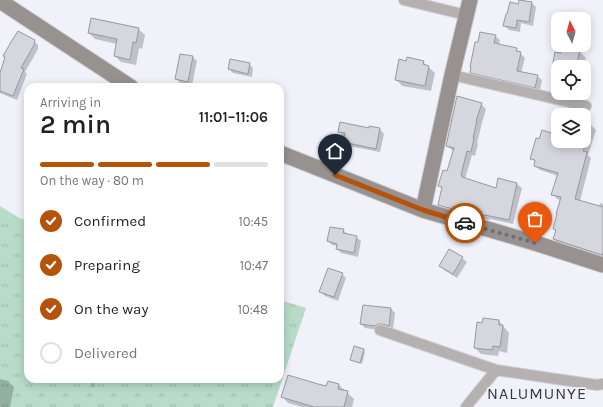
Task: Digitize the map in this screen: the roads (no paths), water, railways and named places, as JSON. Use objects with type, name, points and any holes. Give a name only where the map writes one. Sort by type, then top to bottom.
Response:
[{"type":"street","points":[[404,0],[466,15]]},
{"type":"street","points":[[423,210],[470,0]]},
{"type":"street","points":[[0,1],[126,83]]},
{"type":"street","points":[[452,75],[586,106]]},
{"type":"street","points":[[284,155],[423,210],[603,265]]},
{"type":"street","points":[[380,330],[496,370],[603,384]]},
{"type":"street","points":[[466,407],[496,370]]},
{"type":"district","name":"NALUMUNYE","points":[[537,393]]}]
